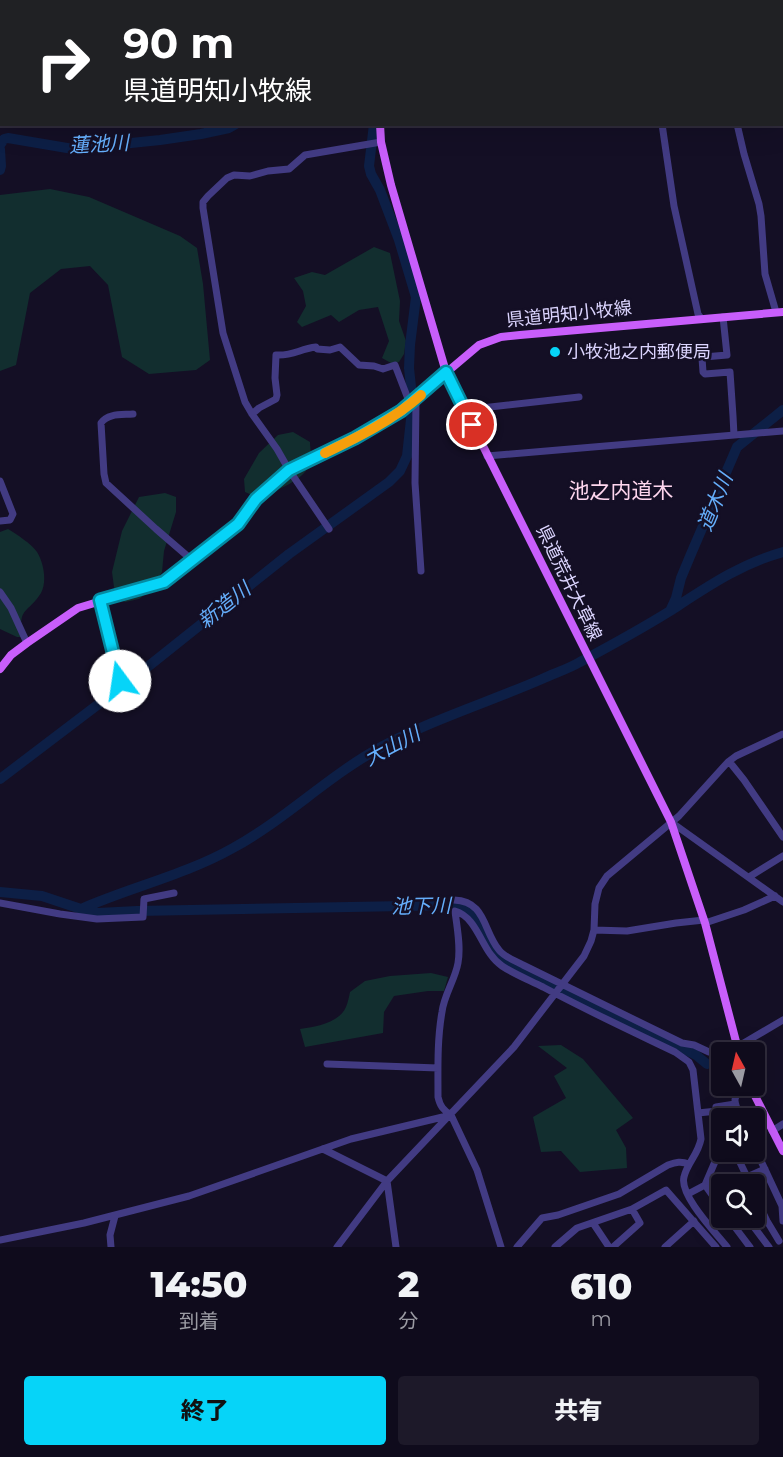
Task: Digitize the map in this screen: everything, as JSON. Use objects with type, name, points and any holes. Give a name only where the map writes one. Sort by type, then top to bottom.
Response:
[{"type":"main road","name":"県道荒井大草線","points":[[380,126],[388,174],[446,372],[672,822],[704,921],[736,1042]]},
{"type":"main road","name":"県道明知小牧線","points":[[0,669],[11,655],[27,642],[78,608],[164,582],[238,524],[256,499],[289,470],[355,438],[401,411],[479,345],[501,337],[780,312]]},
{"type":"main road","points":[[754,1096],[783,1151]]},
{"type":"street","points":[[662,126],[674,206],[700,318]]},
{"type":"street","points":[[738,126],[759,204],[765,274],[780,312]]},
{"type":"street","points":[[329,529],[277,448],[252,414],[238,384],[223,333],[203,202],[219,184],[234,175],[250,176],[289,169],[305,155],[381,142]]},
{"type":"street","points":[[723,317],[727,355],[702,358],[703,372],[705,374],[729,372],[738,435]]},
{"type":"street","points":[[252,414],[276,399],[276,355],[293,355],[316,346],[322,351],[340,348],[359,365],[383,369],[395,364],[413,402],[415,483],[421,571]]},
{"type":"street","points":[[464,410],[579,397]]},
{"type":"street","points":[[133,414],[108,416],[101,423],[106,483],[192,560]]},
{"type":"street","points":[[487,456],[783,431]]},
{"type":"street","points":[[0,481],[14,514],[10,520],[0,520]]},
{"type":"street","points":[[0,592],[11,608],[27,642]]},
{"type":"street","points":[[100,600],[123,693]]},
{"type":"street","points":[[337,1247],[387,1181],[514,1047],[584,956],[594,930],[595,904],[599,888],[607,876],[687,808],[728,762],[783,734]]},
{"type":"street","points":[[728,762],[744,780],[783,837]]},
{"type":"street","points":[[672,822],[783,902]]},
{"type":"street","points":[[749,877],[783,856]]},
{"type":"street","points":[[0,903],[97,919],[143,917],[144,899],[174,893]]},
{"type":"street","points":[[594,930],[627,931],[704,921],[744,910],[775,896]]},
{"type":"street","points":[[454,900],[465,901],[473,905],[499,951],[523,966],[682,1043],[711,1052]]},
{"type":"street","points":[[501,1247],[477,1170],[451,1115],[440,1105],[438,1097],[442,1009],[458,962],[459,946],[455,911],[469,919],[492,958],[502,966],[675,1052],[688,1062],[693,1070],[701,1139],[699,1149],[683,1178],[684,1188],[701,1216],[727,1247]]},
{"type":"street","points":[[746,1042],[783,1020]]},
{"type":"street","points":[[327,1064],[438,1068]]},
{"type":"street","points":[[736,1096],[737,1108]]},
{"type":"street","points":[[723,1108],[735,1104]]},
{"type":"street","points":[[698,1113],[711,1111]]},
{"type":"street","points":[[0,1240],[115,1216],[189,1196],[351,1139],[451,1115]]},
{"type":"street","points":[[777,1138],[783,1124]]},
{"type":"street","points":[[323,1149],[387,1181]]},
{"type":"street","points":[[517,1247],[537,1221],[542,1218],[558,1215],[619,1194],[668,1165],[681,1162],[689,1164]]},
{"type":"street","points":[[706,1187],[715,1162]]},
{"type":"street","points":[[762,1162],[782,1206],[783,1221]]},
{"type":"street","points":[[753,1174],[765,1168]]},
{"type":"street","points":[[387,1181],[396,1247]]},
{"type":"street","points":[[706,1187],[711,1194]]},
{"type":"street","points":[[688,1194],[711,1187]]},
{"type":"street","points":[[555,1247],[577,1228],[632,1209],[666,1190],[716,1247]]},
{"type":"street","points":[[592,1223],[611,1247],[640,1223],[632,1209]]},
{"type":"street","points":[[111,1247],[110,1235],[115,1216]]},
{"type":"street","points":[[755,1228],[769,1247],[781,1239],[765,1217]]},
{"type":"street","points":[[665,1247],[694,1221]]},
{"type":"street","points":[[736,1228],[750,1247]]},
{"type":"green space","points":[[50,189],[89,197],[180,236],[197,248],[203,284],[210,360],[196,370],[149,374],[122,357],[108,285],[90,266],[61,269],[30,293],[16,365],[0,371],[0,195]]},
{"type":"green space","points":[[374,247],[390,253],[400,301],[399,321],[406,341],[404,354],[399,362],[391,363],[382,358],[389,341],[378,307],[359,310],[339,322],[331,315],[302,327],[297,322],[306,306],[303,291],[294,278],[312,272],[325,275]]},
{"type":"green space","points":[[293,432],[310,442],[311,457],[308,468],[289,484],[259,498],[245,492],[244,479],[259,453],[278,435]]},
{"type":"green space","points":[[165,493],[176,497],[176,512],[164,551],[162,572],[152,589],[139,599],[125,602],[119,599],[114,587],[112,572],[122,531],[139,497]]},
{"type":"green space","points":[[8,529],[35,549],[44,572],[43,589],[25,611],[21,620],[22,637],[0,629],[0,532]]},
{"type":"green space","points":[[431,973],[448,977],[444,991],[394,996],[384,1012],[383,1033],[305,1047],[300,1029],[326,1023],[338,1017],[346,1007],[350,992],[365,981],[390,976]]},
{"type":"green space","points":[[561,1045],[583,1059],[633,1118],[616,1130],[626,1148],[627,1168],[580,1172],[561,1151],[541,1152],[533,1117],[566,1098],[554,1076],[567,1068],[538,1046]]},
{"type":"waterway","name":"蓮池川","points":[[0,145],[4,139],[8,138],[73,149],[160,140],[201,134],[232,126]]},
{"type":"waterway","name":"新造川","points":[[374,126],[369,166],[399,240],[416,297],[409,368],[412,396]]},
{"type":"waterway","name":"蓮池川","points":[[0,149],[0,170]]},
{"type":"waterway","name":"新造川","points":[[0,779],[150,665],[289,554],[389,482],[400,471],[407,456],[412,410]]},
{"type":"waterway","name":"道木川","points":[[670,611],[681,578],[737,447],[783,410]]},
{"type":"waterway","name":"大山川","points":[[81,909],[177,873],[233,848],[271,824],[344,770],[383,746],[442,719],[571,667],[614,644],[724,577],[752,563],[783,552]]},
{"type":"waterway","name":"池下川","points":[[0,892],[42,896],[98,913],[460,905],[470,912],[489,947],[504,961],[696,1055],[707,1064]]},
{"type":"waterway","points":[[707,1064],[711,1066]]},
{"type":"slow traffic","points":[[325,453],[401,411],[421,395]]},
{"type":"place","name":"小牧池之内郵便局","points":[[555,352]]},
{"type":"district","name":"池之内道木","points":[[621,491]]},
{"type":"route","points":[[120,681],[100,600],[164,582],[238,524],[256,499],[289,470],[355,438],[401,411],[446,372],[472,425]]}]
